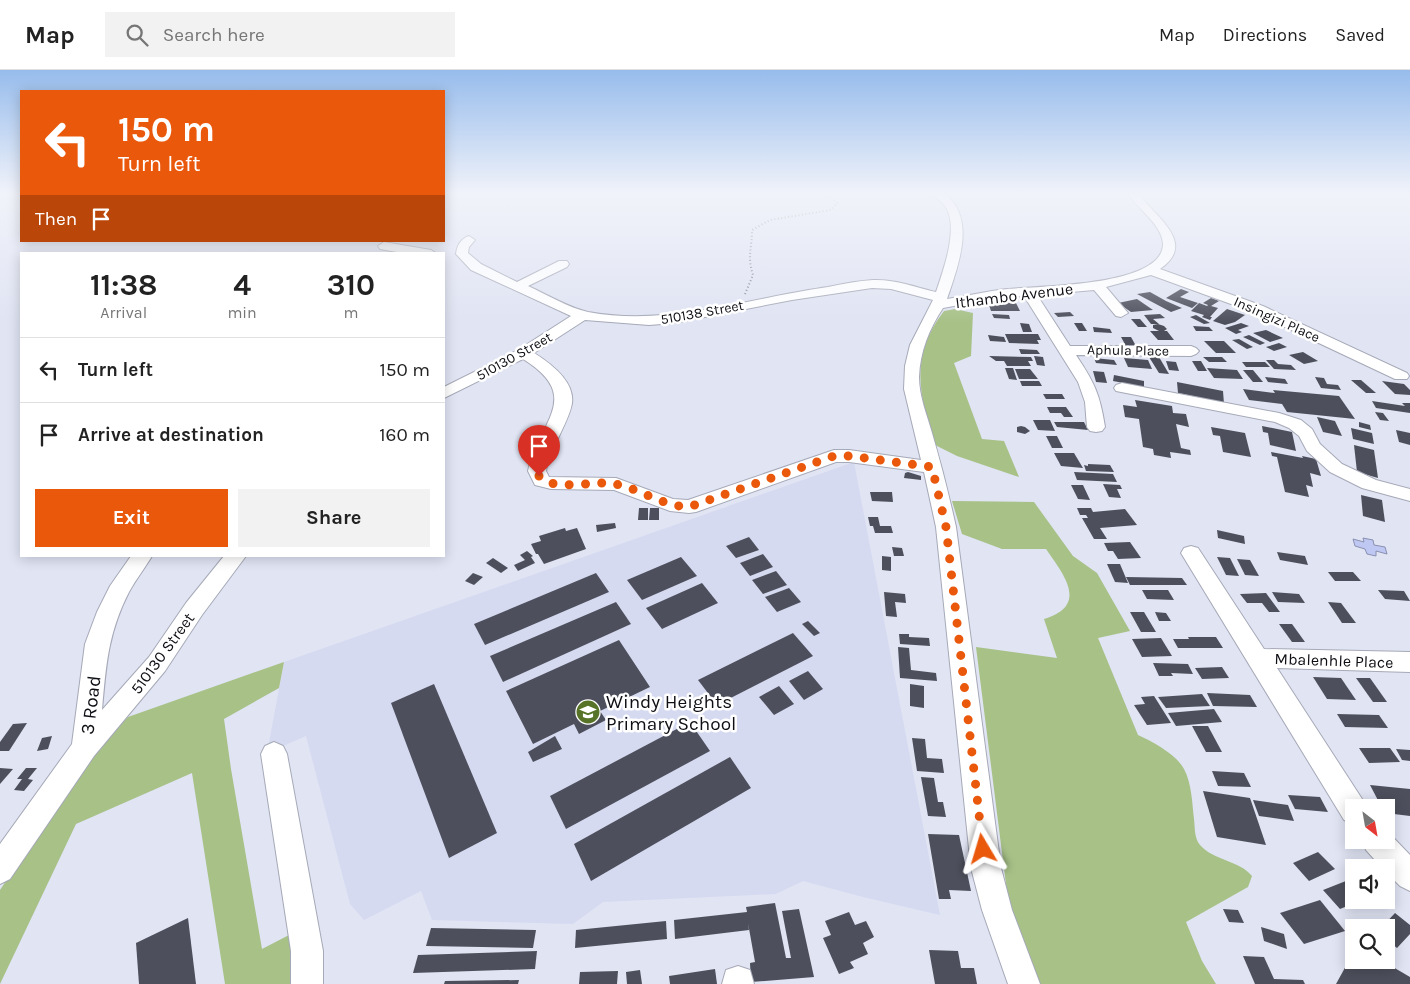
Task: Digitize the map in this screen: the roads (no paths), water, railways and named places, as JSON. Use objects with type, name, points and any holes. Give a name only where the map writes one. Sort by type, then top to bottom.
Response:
[{"type":"street","points":[[939,302],[953,256],[955,238]]},
{"type":"street","name":"Ithambo Avenue","points":[[1024,984],[997,910],[986,868],[946,527],[912,389],[910,373],[913,356],[920,334],[939,302],[1028,291],[1098,286],[1128,280],[1150,270],[1165,258],[1170,249],[1167,238]]},
{"type":"street","name":"510138 Street","points":[[470,240],[461,250],[459,257],[517,287],[582,315],[628,320],[661,320],[689,317],[844,287],[872,284],[891,285],[939,302]]},
{"type":"street","points":[[384,247],[418,252]]},
{"type":"street","points":[[517,287],[562,264]]},
{"type":"street","name":"Insingizi Place","points":[[1150,270],[1258,309],[1401,376]]},
{"type":"street","points":[[1098,286],[1121,313]]},
{"type":"street","name":"Aphula Place","points":[[1028,291],[1086,382],[1093,402],[1096,427]]},
{"type":"street","name":"510130 Street","points":[[445,392],[524,353],[582,315]]},
{"type":"street","name":"Aphula Place","points":[[1065,350],[1191,351]]},
{"type":"street","points":[[524,353],[534,359],[557,381],[564,403],[539,461],[537,471],[542,481],[560,484],[616,484],[670,505],[689,507],[834,456],[850,456],[932,467]]},
{"type":"street","points":[[1122,388],[1279,418],[1295,424],[1306,433],[1313,446],[1336,468],[1369,484],[1410,495]]},
{"type":"street","name":"Mbalenhle Place","points":[[1191,553],[1346,799]]},
{"type":"street","name":"3 Road","points":[[0,869],[85,748],[97,644],[108,612],[121,586],[141,557]]},
{"type":"street","name":"510130 Street","points":[[85,748],[157,664],[194,609],[235,557]]},
{"type":"street","name":"Mbalenhle Place","points":[[1257,658],[1410,662]]},
{"type":"street","points":[[274,754],[307,951],[307,984]]},
{"type":"street","points":[[1384,849],[1410,876]]},
{"type":"water","points":[[1363,538],[1373,540],[1374,545],[1385,547],[1387,554],[1376,551],[1376,556],[1367,554],[1365,549],[1355,546],[1353,539],[1364,542]]},
{"type":"place","name":"Windy Heights Primary School","points":[[588,712]]}]
